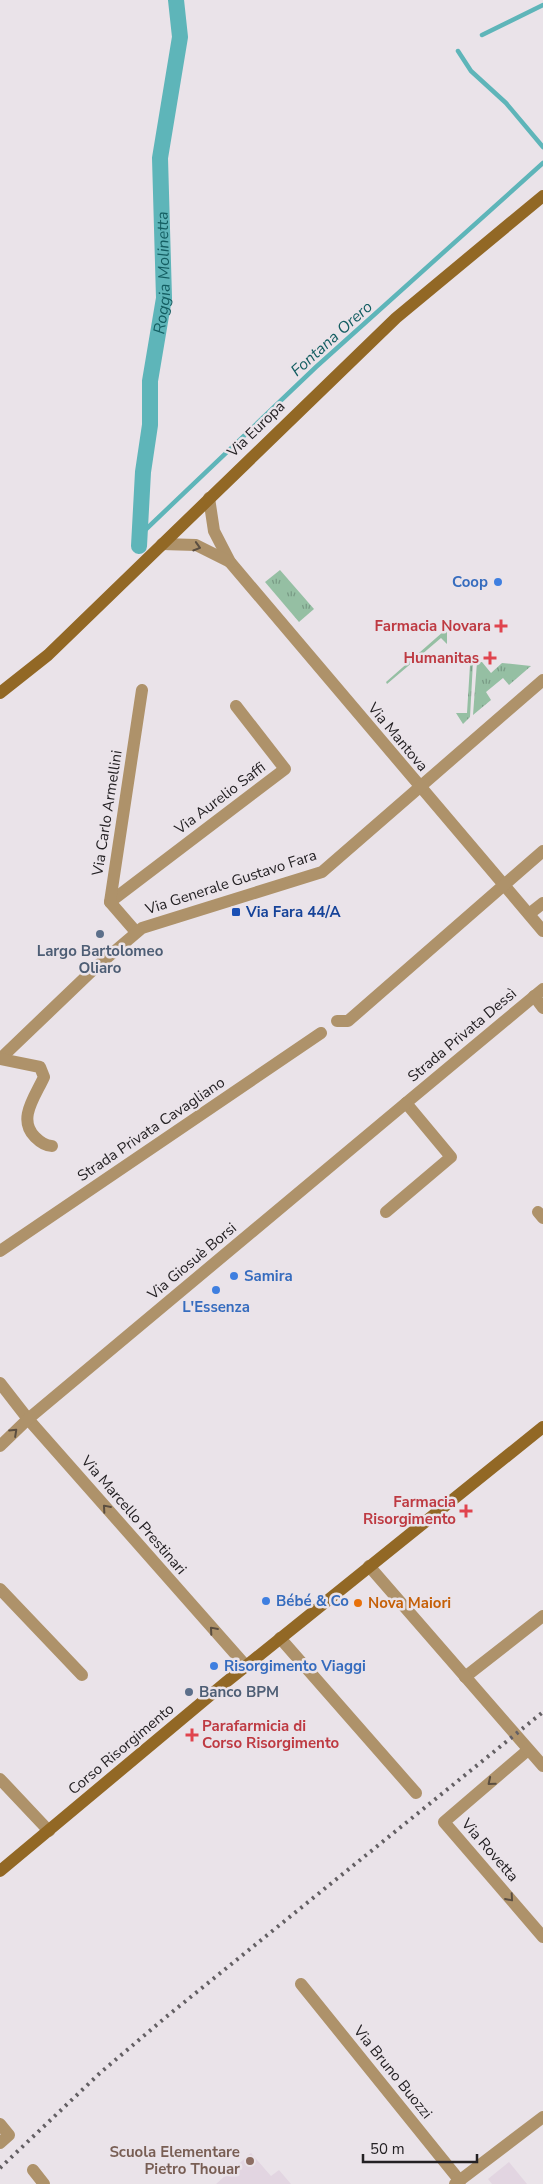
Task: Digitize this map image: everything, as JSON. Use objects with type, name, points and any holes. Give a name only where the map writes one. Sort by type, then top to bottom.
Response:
[{"type":"main road","name":"Via Europa","points":[[0,693],[48,655],[396,318],[543,196]]},
{"type":"main road","name":"Corso Risorgimento","points":[[0,1871],[280,1638],[543,1427]]},
{"type":"street","name":"Via Mantova","points":[[209,498],[214,531],[230,562],[543,931]]},
{"type":"street","name":"Via Mantova","points":[[162,544],[196,545],[230,562]]},
{"type":"street","name":"Via Generale Gustavo Fara","points":[[0,1059],[95,968],[136,932],[322,872],[543,680]]},
{"type":"street","name":"Via Carlo Armellini","points":[[110,902],[142,690]]},
{"type":"street","name":"Via Aurelio Saffi","points":[[110,902],[285,768],[236,706]]},
{"type":"street","points":[[337,1021],[348,1021],[543,851]]},
{"type":"street","points":[[110,902],[136,932]]},
{"type":"street","points":[[529,914],[543,903]]},
{"type":"street","points":[[538,992],[543,1008]]},
{"type":"street","name":"Strada Privata Dessì","points":[[386,1212],[451,1157],[406,1103],[538,992]]},
{"type":"street","name":"Strada Privata Cavagliano","points":[[0,1251],[321,1033]]},
{"type":"street","points":[[0,1059],[40,1067],[43,1071],[44,1077],[26,1119],[28,1129],[37,1139],[46,1146],[52,1146]]},
{"type":"street","name":"Via Giosuè Borsi","points":[[0,1446],[28,1419],[406,1103]]},
{"type":"street","name":"Via Marcello Prestinari","points":[[0,1383],[28,1419],[246,1666]]},
{"type":"street","points":[[369,1566],[465,1678],[537,1756]]},
{"type":"street","points":[[0,1589],[82,1675]]},
{"type":"street","points":[[465,1678],[543,1616]]},
{"type":"street","points":[[280,1638],[416,1793]]},
{"type":"street","name":"Via Rovetta","points":[[537,1756],[444,1822],[543,1937]]},
{"type":"street","points":[[0,1779],[49,1831]]},
{"type":"street","name":"Via Bruno Buozzi","points":[[301,1984],[457,2182]]},
{"type":"street","points":[[457,2182],[543,2117]]},
{"type":"street","points":[[0,2124],[9,2135],[0,2143]]},
{"type":"street","points":[[33,2170],[44,2184]]},
{"type":"shaded area","name":"Scuola Elementare Pietro Thouar","points":[[251,2153],[271,2176],[279,2170],[291,2184],[216,2184]]},
{"type":"shaded area","points":[[509,2162],[527,2184],[492,2184],[488,2179]]},
{"type":"green space","points":[[280,570],[314,609],[299,622],[265,582]]},
{"type":"green space","points":[[444,631],[447,632],[447,644],[441,638],[387,684],[386,682]]},
{"type":"green space","points":[[459,660],[473,662],[470,717],[463,724],[456,713],[467,713],[470,665],[459,664]]},
{"type":"green space","points":[[477,662],[482,662],[491,673],[502,663],[531,666],[509,685],[503,678],[486,692],[491,700],[473,715]]},
{"type":"waterway","name":"Roggia Molinetta","points":[[139,546],[143,472],[150,425],[150,381],[164,298],[160,158],[180,37],[176,0]]},
{"type":"waterway","points":[[482,35],[543,5]]},
{"type":"waterway","name":"Fontana Orero","points":[[458,51],[471,71],[506,103],[543,147]]},
{"type":"waterway","name":"Fontana Orero","points":[[140,535],[316,367],[543,163]]},
{"type":"railway","points":[[0,2168],[100,2073],[166,2017],[543,1712]]},
{"type":"place","name":"Coop","points":[[498,582]]},
{"type":"place","name":"Farmacia Novara","points":[[501,626]]},
{"type":"place","name":"Humanitas","points":[[490,658]]},
{"type":"place","name":"Via Fara 44/A","points":[[236,912]]},
{"type":"place","name":"Largo Bartolomeo Oliaro","points":[[100,934]]},
{"type":"place","name":"Samira","points":[[234,1276]]},
{"type":"place","name":"L'Essenza","points":[[216,1290]]},
{"type":"place","name":"Farmacia Risorgimento","points":[[466,1511]]},
{"type":"place","name":"Bébé & Co","points":[[266,1601]]},
{"type":"place","name":"Nova Maiori","points":[[358,1603]]},
{"type":"place","name":"Risorgimento Viaggi","points":[[214,1666]]},
{"type":"place","name":"Banco BPM","points":[[189,1692]]},
{"type":"place","name":"Parafarmicia di Corso Risorgimento","points":[[192,1735]]},
{"type":"place","name":"Scuola Elementare Pietro Thouar","points":[[250,2161]]}]
